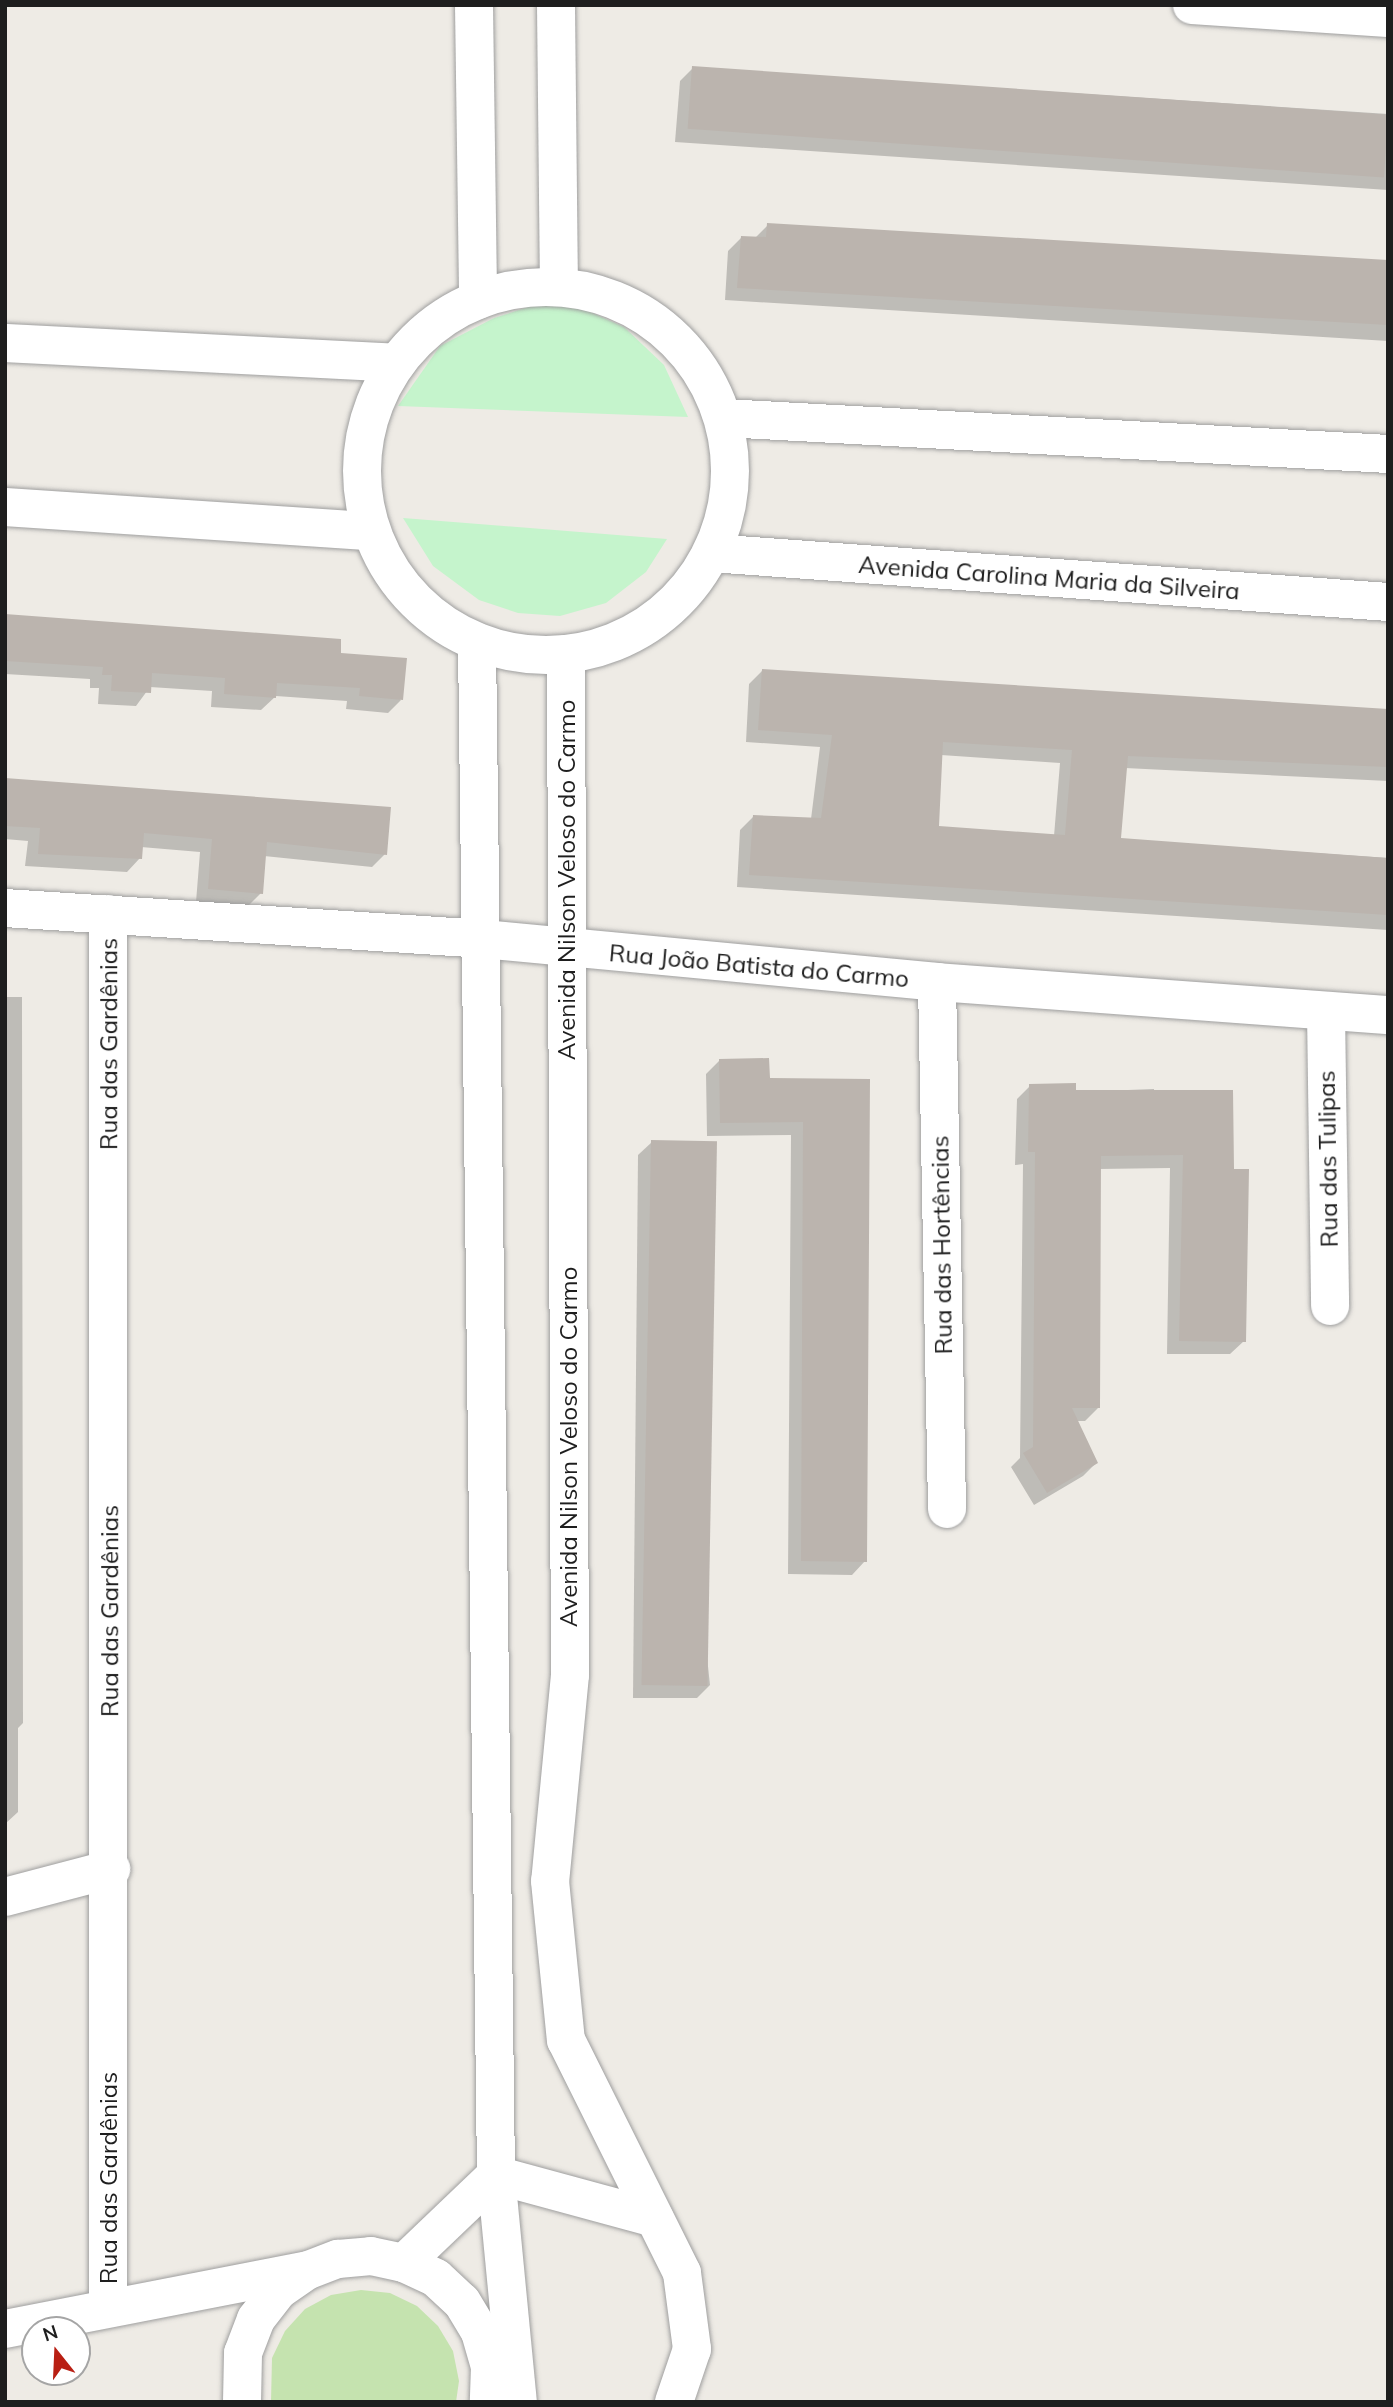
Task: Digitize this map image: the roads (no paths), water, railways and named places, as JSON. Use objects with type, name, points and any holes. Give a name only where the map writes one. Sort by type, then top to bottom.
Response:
[{"type":"street","points":[[474,5],[478,300]]},
{"type":"street","points":[[556,5],[559,287]]},
{"type":"street","points":[[1192,5],[1301,9],[1388,18]]},
{"type":"street","points":[[559,287],[613,299],[662,327],[700,368],[724,418],[731,464],[727,510],[711,553],[675,603],[635,631],[566,654],[520,654],[477,642],[430,616],[394,578],[370,531],[362,461],[369,415],[396,363],[432,325],[478,300],[517,289],[559,287]]},
{"type":"street","points":[[5,343],[396,363]]},
{"type":"street","points":[[724,418],[1388,454]]},
{"type":"street","points":[[5,507],[370,531]]},
{"type":"street","name":"Avenida Carolina Maria da Silveira","points":[[711,553],[1388,602]]},
{"type":"street","points":[[477,642],[483,939],[496,2175],[497,2330],[489,2367],[489,2402]]},
{"type":"street","name":"Avenida Nilson Veloso do Carmo","points":[[566,654],[570,1675],[550,1881],[565,2040],[682,2273],[692,2349],[674,2402]]},
{"type":"street","name":"Rua João Batista do Carmo","points":[[5,908],[483,939],[937,982],[1388,1015]]},
{"type":"street","name":"Rua das Gardênias","points":[[108,915],[111,1869],[108,2307]]},
{"type":"street","name":"Rua das Hortências","points":[[937,982],[947,1509]]},
{"type":"street","name":"Rua das Tulipas","points":[[1326,1011],[1330,1307]]},
{"type":"street","points":[[5,1897],[111,1869]]},
{"type":"street","points":[[496,2175],[654,2218]]},
{"type":"street","points":[[404,2263],[496,2175]]},
{"type":"street","points":[[5,2329],[108,2307],[306,2271],[338,2259],[371,2256],[404,2263],[436,2278],[497,2330],[518,2402]]},
{"type":"street","points":[[242,2402],[243,2353],[256,2319],[279,2290],[306,2271]]}]
